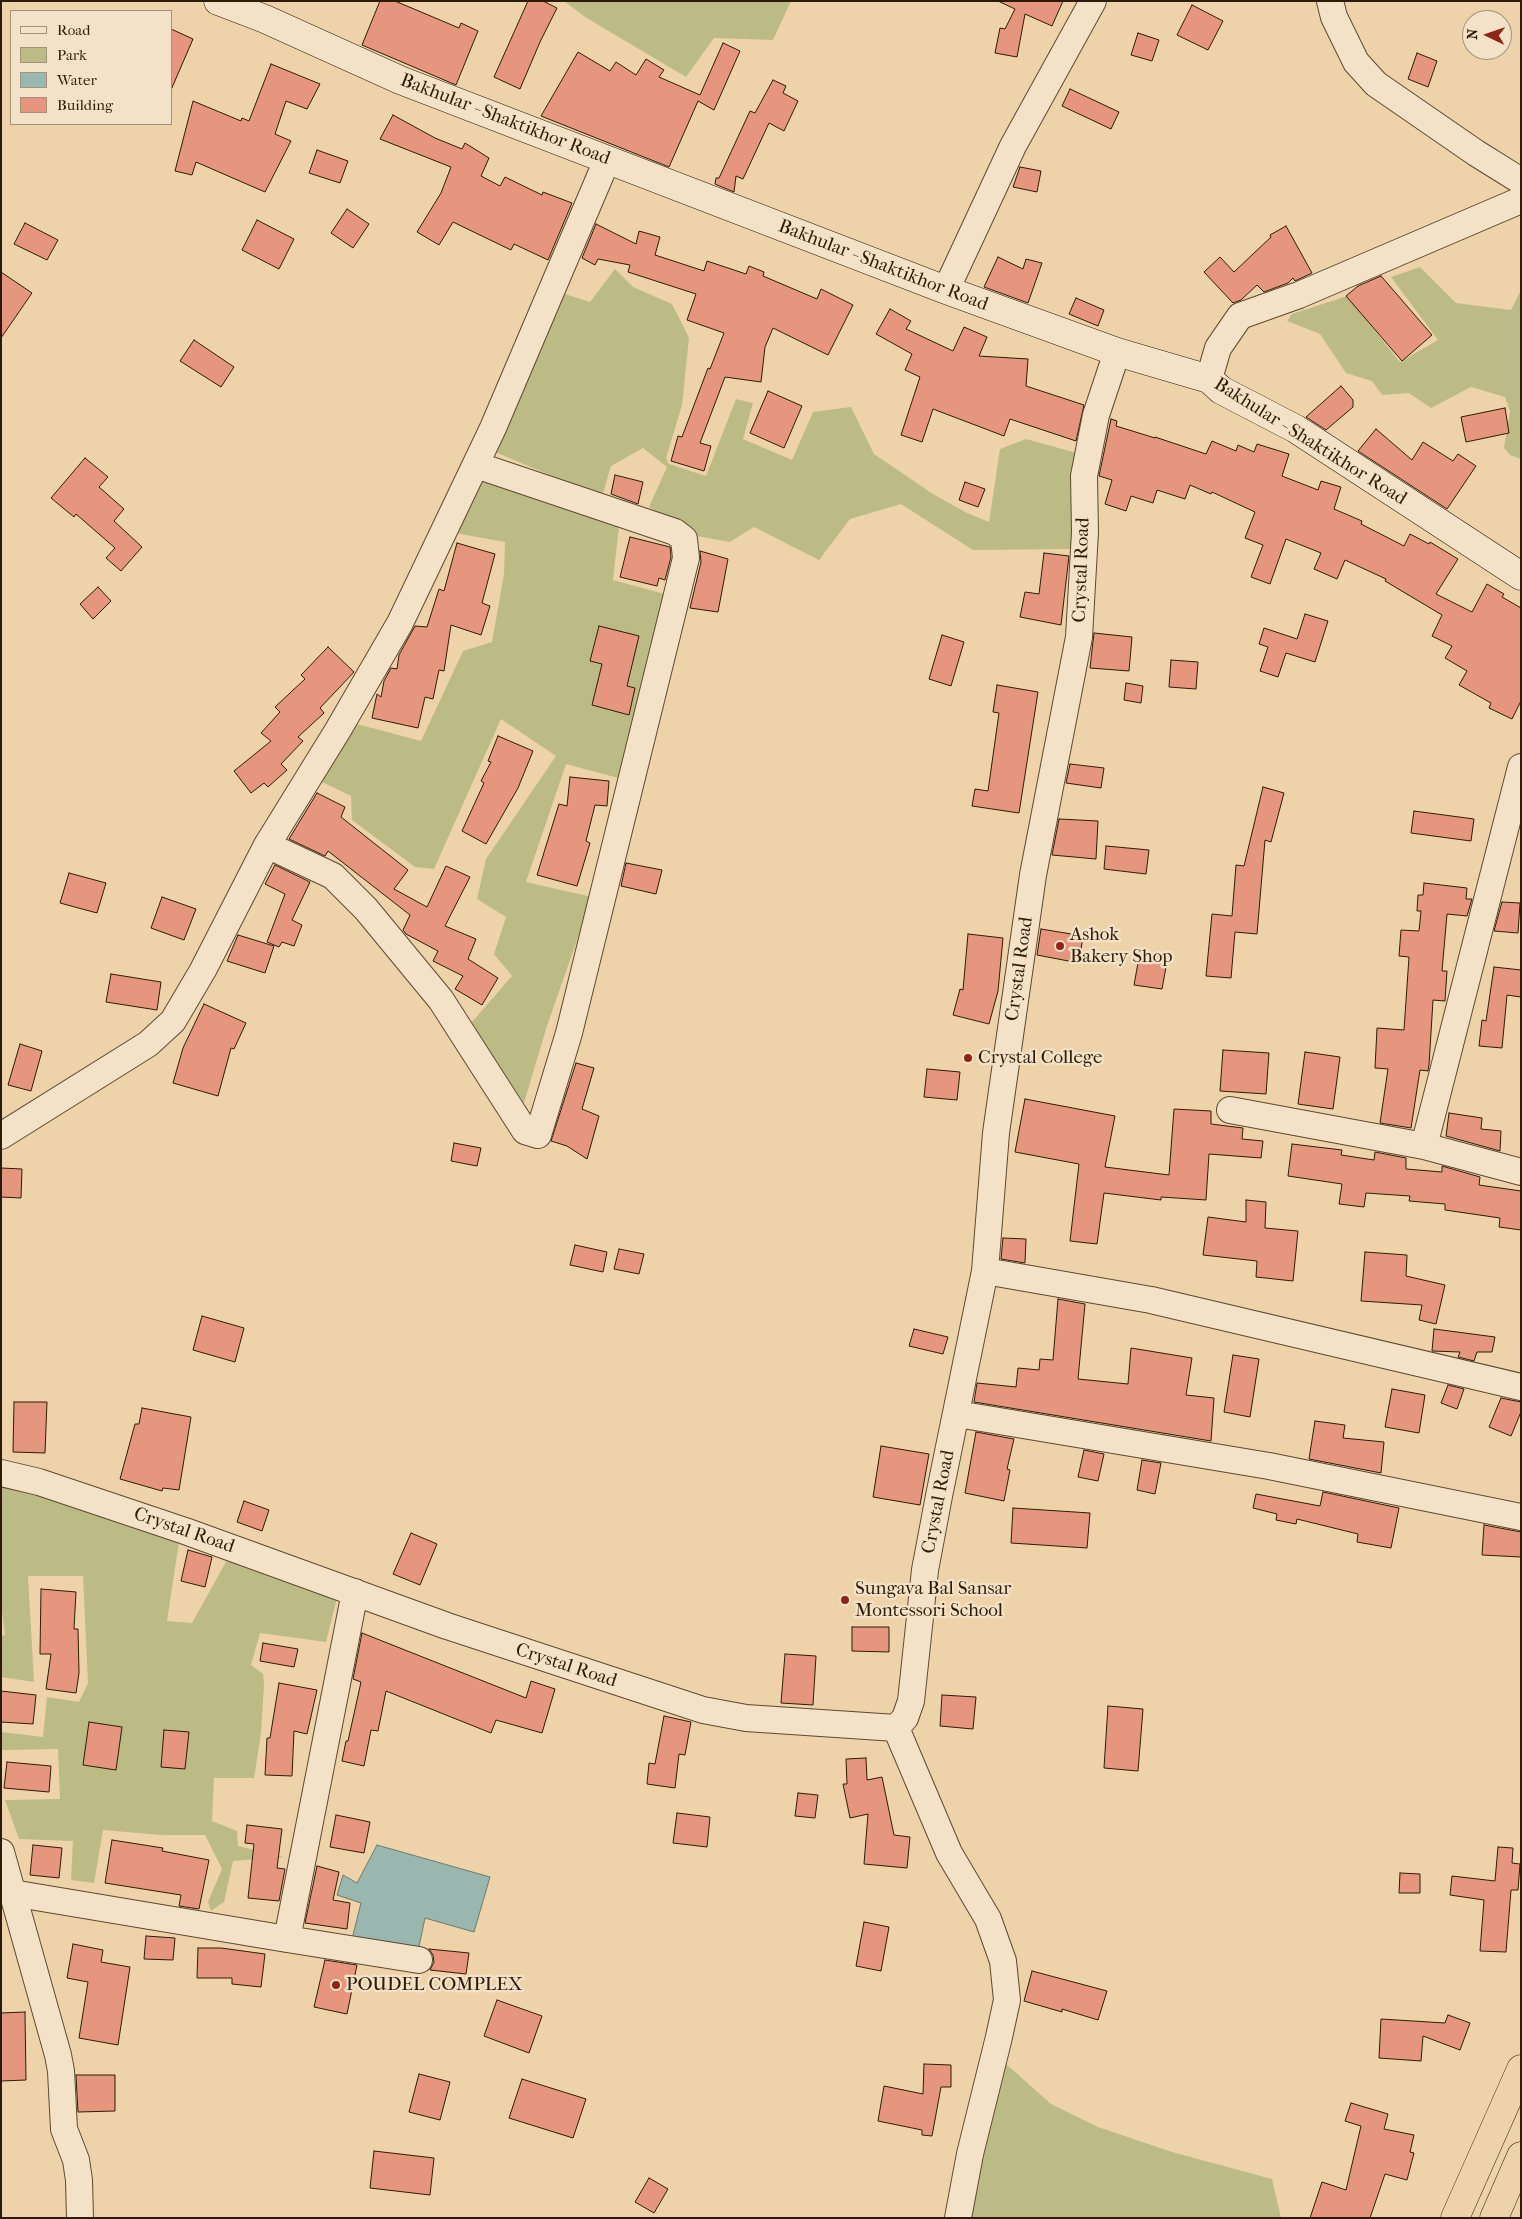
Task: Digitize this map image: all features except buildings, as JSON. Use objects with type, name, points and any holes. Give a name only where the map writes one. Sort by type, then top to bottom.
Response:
[{"type":"highway","points":[[1455,2218],[1521,2069]]},
{"type":"highway","points":[[1501,2215],[1521,2156]]},
{"type":"street","name":"Bakhular - Shaktikhor Road","points":[[218,1],[265,19],[400,80],[946,290],[1117,352],[1209,379],[1221,390],[1296,429],[1521,576]]},
{"type":"street","points":[[946,290],[1013,146],[1093,1]]},
{"type":"street","points":[[1330,1],[1334,17],[1356,62],[1376,84],[1476,153],[1521,181]]},
{"type":"street","points":[[1,1136],[148,1044],[173,1021],[203,970],[267,844],[338,730],[400,623],[494,428],[607,160]]},
{"type":"street","points":[[1209,379],[1218,348],[1240,316],[1299,295],[1521,200]]},
{"type":"street","name":"Crystal Road","points":[[1,1473],[48,1485],[356,1592],[447,1626],[702,1710],[746,1718],[896,1728],[905,1718],[911,1701],[926,1570],[939,1496],[985,1271],[996,1133],[1033,875],[1079,637],[1085,532],[1084,476],[1096,415],[1117,352]]},
{"type":"street","points":[[267,844],[333,876],[366,909],[441,1000],[525,1130],[538,1135],[569,1033],[686,558],[684,539],[675,532],[476,465]]},
{"type":"street","points":[[1424,1146],[1521,767]]},
{"type":"street","points":[[1230,1110],[1424,1146],[1521,1172]]},
{"type":"street","points":[[985,1271],[1151,1300],[1521,1387]]},
{"type":"street","points":[[957,1414],[1269,1466],[1521,1517]]},
{"type":"street","points":[[287,1939],[356,1592]]},
{"type":"street","points":[[896,1728],[950,1853],[988,1919],[1003,1961],[1007,2000],[1000,2037],[970,2154],[958,2218]]},
{"type":"street","points":[[1,1852],[61,2071],[64,2129],[76,2160],[80,2180],[80,2218]]},
{"type":"street","points":[[12,1893],[419,1960]]},
{"type":"green space","points":[[564,1],[791,1],[773,40],[714,38],[686,77],[585,17]]},
{"type":"green space","points":[[1420,267],[1456,303],[1511,310],[1521,290],[1521,459],[1510,455],[1504,448],[1510,411],[1505,397],[1471,387],[1431,408],[1409,393],[1382,395],[1372,381],[1346,373],[1320,334],[1287,321],[1292,314],[1347,296],[1400,362],[1438,340],[1391,277]]},
{"type":"green space","points":[[615,269],[633,287],[672,304],[689,338],[682,405],[666,458],[669,464],[706,476],[736,399],[753,403],[743,439],[792,460],[813,412],[851,407],[874,454],[933,494],[967,513],[989,522],[1000,449],[1026,439],[1077,453],[1074,549],[973,550],[901,504],[850,519],[819,560],[754,527],[730,542],[697,536],[649,507],[667,467],[643,448],[611,466],[602,497],[495,452],[565,294],[590,302]]},
{"type":"green space","points":[[481,476],[619,526],[613,580],[668,595],[622,779],[566,764],[526,882],[592,897],[547,1026],[524,1103],[471,1023],[512,976],[494,954],[506,917],[477,899],[486,859],[556,756],[501,719],[434,869],[415,867],[352,820],[351,796],[318,780],[357,724],[421,741],[463,651],[492,642],[504,574],[505,542],[455,533]]},
{"type":"green space","points":[[1,1484],[38,1493],[179,1542],[167,1621],[192,1623],[227,1560],[337,1598],[326,1642],[260,1633],[251,1665],[263,1674],[264,1685],[261,1733],[254,1778],[214,1778],[212,1821],[237,1831],[238,1846],[284,1857],[233,1861],[224,1902],[211,1911],[208,1902],[222,1869],[205,1835],[161,1835],[103,1830],[94,1883],[71,1880],[73,1841],[19,1839],[5,1800],[60,1799],[58,1749],[1,1750],[1,1732],[43,1737],[47,1697],[79,1702],[88,1683],[83,1576],[28,1576],[34,1682],[1,1677],[1,1636],[5,1635],[1,1603]]},
{"type":"green space","points":[[1005,2063],[1051,2104],[1098,2127],[1172,2152],[1272,2179],[1281,2218],[970,2218],[989,2119]]},
{"type":"water","points":[[377,1845],[490,1877],[474,1932],[425,1918],[417,1956],[352,1939],[361,1903],[337,1895],[343,1875],[357,1883]]},
{"type":"place","name":"Ashok Bakery Shop","points":[[1060,946]]},
{"type":"place","name":"Crystal College","points":[[968,1058]]},
{"type":"place","name":"Sungava Bal Sansar Montessori School","points":[[845,1600]]},
{"type":"place","name":"POUDEL COMPLEX","points":[[336,1985]]}]
